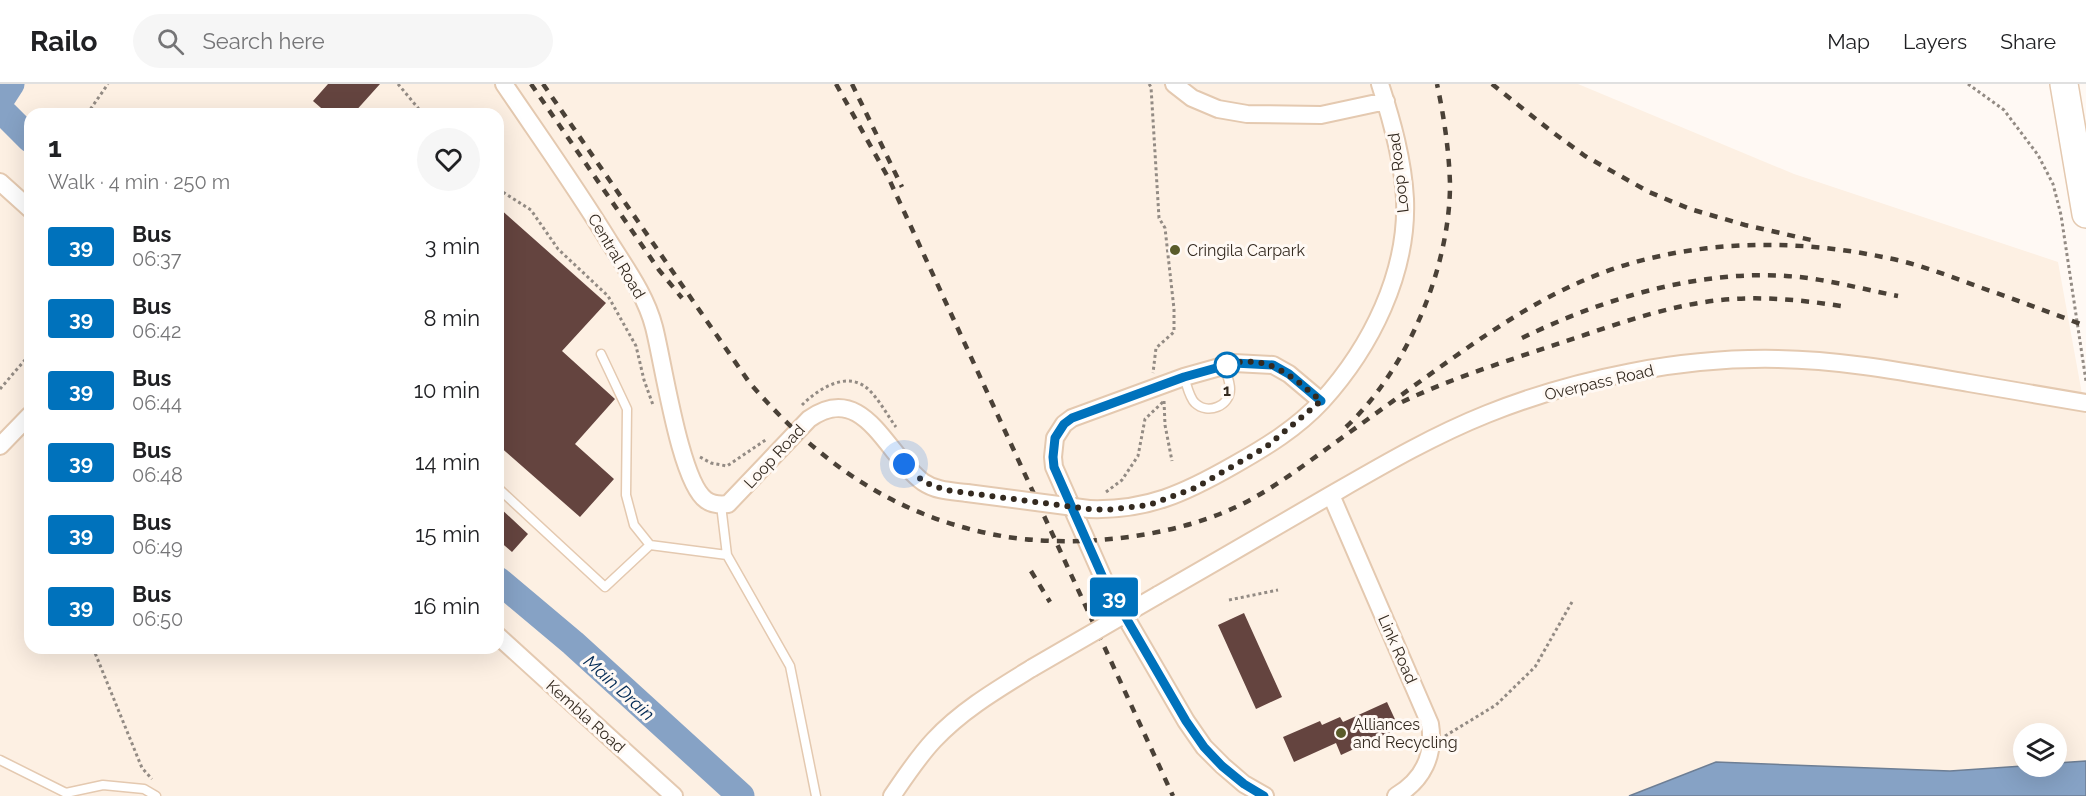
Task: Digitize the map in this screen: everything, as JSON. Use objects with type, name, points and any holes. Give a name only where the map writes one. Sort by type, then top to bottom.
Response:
[{"type":"main road","points":[[2064,84],[2086,214]]},
{"type":"street","name":"Central Road","points":[[504,84],[581,195],[643,296],[654,326],[667,393],[686,462],[699,493],[706,500],[721,505]]},
{"type":"street","points":[[1174,84],[1192,98],[1218,109],[1247,114],[1321,115],[1386,101]]},
{"type":"street","name":"Loop Road","points":[[721,505],[728,504],[809,419],[825,410],[836,408],[846,408],[864,417],[904,464],[924,482],[945,490],[1089,509],[1107,510],[1149,505],[1195,488],[1266,447],[1321,401],[1344,374],[1365,342],[1382,309],[1394,277],[1403,231],[1405,200],[1396,135],[1380,84]]},
{"type":"street","points":[[0,182],[24,203]]},
{"type":"street","name":"Overpass Road","points":[[892,796],[935,740],[963,713],[996,690],[1429,440],[1488,413],[1550,392],[1664,366],[1723,360],[1777,359],[1833,361],[1894,369],[2080,402]]},
{"type":"street","points":[[1264,796],[1244,784],[1222,766],[1204,747],[1186,721],[1104,580],[1054,467],[1055,438],[1064,424],[1072,418],[1161,394],[1184,377],[1234,363],[1273,365],[1289,374],[1321,401]]},
{"type":"street","points":[[0,446],[24,421]]},
{"type":"street","name":"Link Road","points":[[1331,495],[1425,711],[1431,730],[1431,744],[1426,764],[1419,778],[1396,796]]},
{"type":"street","name":"Kembla Road","points":[[504,641],[674,796]]},
{"type":"lane","points":[[601,354],[627,409],[626,495],[634,525],[650,545],[727,555]]},
{"type":"lane","points":[[1184,377],[1196,404],[1214,409],[1221,406],[1229,395],[1230,388],[1224,365]]},
{"type":"lane","points":[[504,494],[605,587],[650,545]]},
{"type":"lane","points":[[721,505],[727,555],[790,666],[816,796]]},
{"type":"lane","points":[[0,760],[66,794],[103,785],[144,789],[156,796]]},
{"type":"path","points":[[91,108],[108,84]]},
{"type":"path","points":[[398,84],[418,108]]},
{"type":"path","points":[[1149,84],[1154,126],[1159,218],[1165,228],[1174,309],[1174,332],[1156,348],[1153,372],[1161,394],[1172,461]]},
{"type":"path","points":[[1968,84],[2004,110],[2038,155],[2053,184],[2061,215],[2086,381]]},
{"type":"path","points":[[504,193],[531,210],[558,249],[608,296],[636,346],[644,380],[655,408]]},
{"type":"path","points":[[0,389],[24,362]]},
{"type":"path","points":[[801,406],[823,388],[848,380],[867,388],[900,431]]},
{"type":"path","points":[[1100,494],[1115,487],[1122,480],[1138,456],[1145,419],[1161,394]]},
{"type":"path","points":[[686,462],[700,457],[711,463],[727,466],[769,437]]},
{"type":"path","points":[[1229,600],[1278,590]]},
{"type":"path","points":[[1431,744],[1496,705],[1535,667],[1572,602]]},
{"type":"path","points":[[95,654],[141,768],[155,782]]},
{"type":"shaded area","points":[[0,84],[1578,84],[1794,174],[2058,262],[2086,416],[2086,796],[0,796]]},
{"type":"water","points":[[2086,761],[2086,796],[1629,796],[1716,762],[1950,771],[2013,767],[2013,777],[2067,777],[2067,762]]},
{"type":"building","points":[[328,84],[380,84],[358,108],[321,108],[313,101]]},
{"type":"building","points":[[504,212],[606,303],[562,351],[615,399],[575,444],[614,479],[580,517],[504,450]]},
{"type":"building","points":[[504,512],[528,534],[512,552],[504,545]]},
{"type":"building","points":[[1244,613],[1282,697],[1256,709],[1218,625]]},
{"type":"building","name":"Alliances and Recycling","points":[[1387,702],[1399,728],[1341,755],[1336,743],[1294,762],[1283,737],[1320,721],[1322,725],[1340,717],[1343,722]]},
{"type":"waterway","name":"Main Drain","points":[[0,101],[11,84]]},
{"type":"waterway","name":"Main Drain","points":[[0,109],[24,133]]},
{"type":"waterway","name":"Main Drain","points":[[504,585],[573,643],[741,796]]},
{"type":"railway","points":[[531,84],[659,270],[682,298]]},
{"type":"railway","points":[[543,84],[749,382],[775,410],[830,460],[859,481],[890,499],[958,526],[996,535],[1055,541],[1118,538],[1180,527],[1236,507],[1288,477],[1450,360],[1520,313],[1594,276],[1647,259],[1676,253],[1705,248],[1765,245],[1854,252],[1920,266],[2086,326]]},
{"type":"railway","points":[[836,84],[889,179],[1173,796]]},
{"type":"railway","points":[[852,84],[902,187]]},
{"type":"railway","points":[[1346,427],[1368,404],[1388,377],[1421,316],[1433,283],[1448,216],[1450,184],[1446,134],[1437,84]]},
{"type":"railway","points":[[1492,84],[1585,156],[1649,192],[1690,209],[1745,225],[1811,240]]},
{"type":"railway","points":[[1522,338],[1584,311],[1617,300],[1651,290],[1718,278],[1752,275],[1800,277],[1898,296]]},
{"type":"railway","points":[[1402,402],[1513,359],[1666,310],[1705,302],[1756,298],[1841,306]]},
{"type":"railway","points":[[1031,571],[1050,602]]},
{"type":"bus line","name":"39","points":[[1264,796],[1244,784],[1222,766],[1204,747],[1186,721],[1104,580],[1054,467],[1055,438],[1064,424],[1082,413],[1184,377],[1234,363],[1273,365],[1289,374],[1321,401]]},
{"type":"place","name":"Cringila Carpark","points":[[1175,250]]},
{"type":"place","name":"1","points":[[1227,365]]},
{"type":"place","name":"Alliances and Recycling","points":[[1341,733]]},
{"type":"route","points":[[904,464],[934,488],[1089,509],[1128,508],[1172,498],[1195,488],[1266,447],[1321,401],[1289,374],[1273,365],[1250,363],[1224,365],[1227,365]]}]
